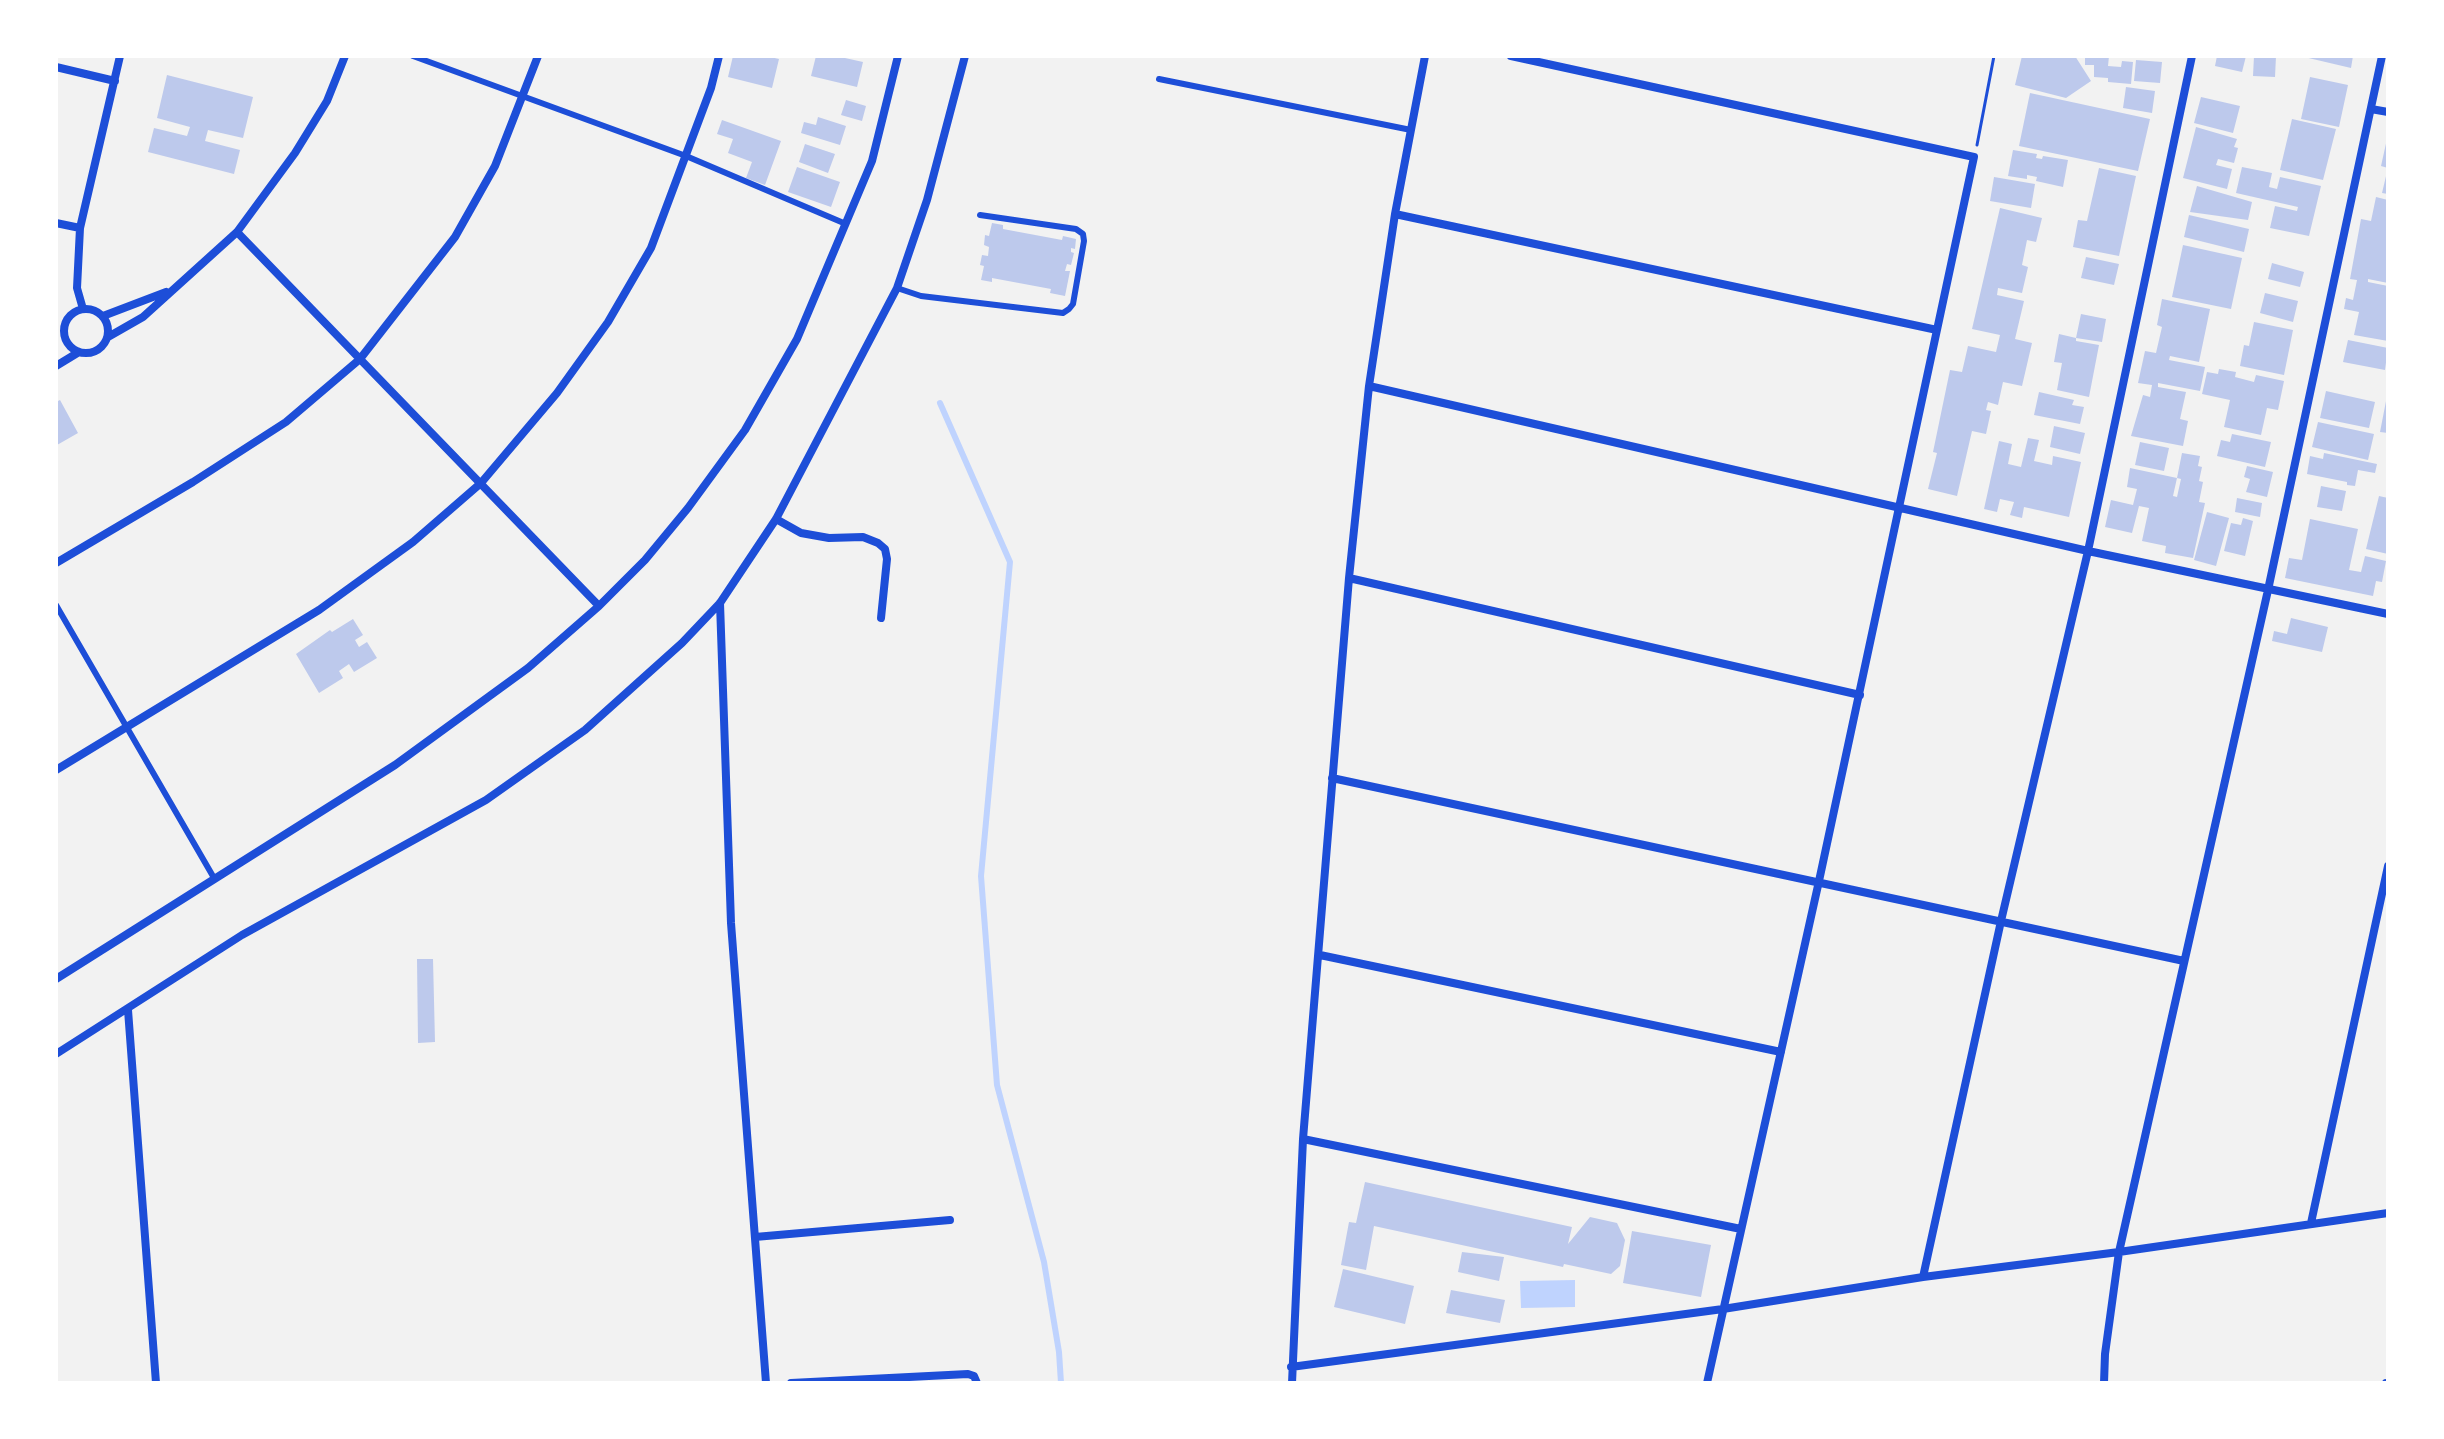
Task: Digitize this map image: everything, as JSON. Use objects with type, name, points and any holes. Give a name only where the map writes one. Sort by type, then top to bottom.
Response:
[{"type":"street","points":[[83,309],[77,288],[80,228],[120,56]]},
{"type":"street","points":[[108,337],[103,316],[90,309],[76,312],[67,322],[65,336],[73,348],[86,353],[100,349],[108,337],[143,317],[237,232],[295,153],[327,101],[345,56]]},
{"type":"street","points":[[56,563],[193,482],[286,422],[360,359],[455,237],[495,166],[524,99],[538,56]]},
{"type":"street","points":[[56,770],[319,610],[413,542],[481,483],[557,393],[608,322],[651,248],[711,88],[719,56]]},
{"type":"street","points":[[56,979],[395,765],[528,668],[599,606],[645,560],[745,430],[797,339],[872,161],[898,56]]},
{"type":"street","points":[[56,1054],[242,935],[486,800],[585,730],[682,643],[720,603],[776,519],[897,288],[927,200],[965,56]]},
{"type":"street","points":[[1292,1383],[1303,1139],[1349,578],[1369,386],[1395,214],[1425,56]]},
{"type":"street","points":[[1511,56],[1974,157],[1860,695],[1707,1383]]},
{"type":"street","points":[[1923,1277],[2001,921],[2088,551],[2192,56]]},
{"type":"street","points":[[2104,1383],[2119,1252],[2268,590],[2382,56]]},
{"type":"street","points":[[56,67],[115,81]]},
{"type":"street","points":[[2371,109],[2388,112]]},
{"type":"street","points":[[1395,214],[1937,330]]},
{"type":"street","points":[[56,223],[80,228]]},
{"type":"street","points":[[237,232],[599,606]]},
{"type":"street","points":[[103,316],[171,291]]},
{"type":"street","points":[[56,342],[65,336]]},
{"type":"street","points":[[56,366],[79,352]]},
{"type":"street","points":[[1369,386],[2088,551],[2388,614]]},
{"type":"street","points":[[776,519],[801,533],[829,538],[863,537],[885,549],[887,559],[881,618]]},
{"type":"street","points":[[1349,578],[1860,695]]},
{"type":"street","points":[[720,603],[731,923],[766,1383]]},
{"type":"street","points":[[1332,778],[2184,961]]},
{"type":"street","points":[[2311,1223],[2388,866]]},
{"type":"street","points":[[1320,955],[1781,1052]]},
{"type":"street","points":[[128,1010],[156,1383]]},
{"type":"street","points":[[1303,1139],[1741,1229]]},
{"type":"street","points":[[1291,1367],[1723,1309],[1923,1277],[2388,1213]]},
{"type":"street","points":[[755,1237],[950,1220]]},
{"type":"street","points":[[791,1383],[968,1374],[974,1376],[977,1383]]},
{"type":"lane","points":[[413,56],[686,156],[846,224]]},
{"type":"lane","points":[[1159,79],[1411,130]]},
{"type":"lane","points":[[897,288],[937,298],[1063,313],[1069,309],[1073,304],[1083,234],[1076,229],[980,215]]},
{"type":"lane","points":[[56,605],[214,878]]},
{"type":"path","points":[[1974,157],[1994,56]]},
{"type":"water","points":[[1575,1280],[1575,1307],[1521,1308],[1520,1281]]},
{"type":"building","points":[[733,56],[779,59],[772,88],[728,77]]},
{"type":"building","points":[[816,56],[836,56],[863,62],[857,87],[811,76]]},
{"type":"building","points":[[2022,56],[2075,56],[2091,81],[2066,98],[2015,85]]},
{"type":"building","points":[[2085,56],[2109,56],[2108,66],[2121,67],[2122,61],[2133,62],[2131,84],[2094,77],[2094,65],[2085,65]]},
{"type":"building","points":[[2217,56],[2246,56],[2242,72],[2215,66]]},
{"type":"building","points":[[2254,56],[2276,56],[2275,77],[2253,76]]},
{"type":"building","points":[[2300,56],[2353,56],[2351,68]]},
{"type":"building","points":[[2136,60],[2162,62],[2160,83],[2134,81]]},
{"type":"building","points":[[167,75],[253,97],[243,138],[208,130],[205,141],[240,150],[234,174],[148,152],[154,128],[187,136],[190,127],[157,118]]},
{"type":"building","points":[[2310,77],[2348,85],[2339,127],[2301,119]]},
{"type":"building","points":[[2126,87],[2155,91],[2152,113],[2123,108]]},
{"type":"building","points":[[2030,93],[2150,119],[2138,171],[2019,146]]},
{"type":"building","points":[[2201,97],[2240,106],[2233,133],[2194,123]]},
{"type":"building","points":[[846,100],[866,106],[862,121],[841,115]]},
{"type":"building","points":[[818,117],[846,126],[840,145],[801,133],[804,122],[816,125]]},
{"type":"building","points":[[2292,119],[2336,129],[2323,180],[2280,170]]},
{"type":"building","points":[[722,120],[781,141],[765,185],[746,178],[752,162],[728,153],[733,139],[717,134]]},
{"type":"building","points":[[2196,127],[2237,139],[2234,163],[2218,159],[2216,165],[2232,169],[2227,189],[2183,178]]},
{"type":"building","points":[[2388,139],[2388,168],[2381,166]]},
{"type":"building","points":[[805,144],[835,154],[828,173],[799,162]]},
{"type":"building","points":[[2013,150],[2037,154],[2036,158],[2042,159],[2043,156],[2068,160],[2063,187],[2036,181],[2037,177],[2027,175],[2027,179],[2008,176]]},
{"type":"building","points":[[797,167],[840,182],[831,207],[788,192]]},
{"type":"building","points":[[2242,167],[2272,173],[2269,187],[2277,189],[2280,177],[2321,186],[2309,236],[2270,228],[2275,206],[2297,211],[2298,207],[2236,193]]},
{"type":"building","points":[[2099,168],[2136,176],[2119,256],[2073,247],[2078,220],[2087,221]]},
{"type":"building","points":[[2388,173],[2388,194],[2382,193]]},
{"type":"building","points":[[1994,177],[2035,184],[2031,208],[1990,201]]},
{"type":"building","points":[[2197,186],[2252,202],[2248,220],[2190,212]]},
{"type":"building","points":[[2376,197],[2388,200],[2388,283],[2368,279],[2368,282],[2388,286],[2388,341],[2354,335],[2359,312],[2344,309],[2346,298],[2353,300],[2357,280],[2350,279],[2361,219],[2371,221]]},
{"type":"building","points":[[2000,208],[2042,218],[2036,242],[2027,240],[2022,265],[2028,267],[2022,293],[1998,288],[1997,295],[2024,301],[2015,339],[2032,343],[2022,386],[2003,382],[1998,405],[1988,402],[1986,410],[1991,411],[1986,434],[1972,431],[1957,496],[1928,489],[1937,453],[1933,452],[1950,370],[1962,372],[1968,346],[1996,352],[2000,335],[1972,329]]},
{"type":"building","points":[[2189,215],[2249,229],[2244,252],[2184,237]]},
{"type":"building","points":[[992,223],[1003,225],[1003,229],[1062,240],[1063,236],[1076,239],[1075,249],[1071,248],[1074,253],[1071,265],[1067,264],[1065,271],[1070,271],[1065,296],[1050,293],[1051,289],[992,278],[992,282],[981,280],[984,266],[980,265],[982,255],[988,256],[989,247],[984,245],[985,235],[989,236]]},
{"type":"building","points":[[2183,245],[2242,258],[2231,309],[2172,297]]},
{"type":"building","points":[[2086,257],[2119,264],[2114,285],[2081,278]]},
{"type":"building","points":[[2272,263],[2304,272],[2300,287],[2268,279]]},
{"type":"building","points":[[2265,293],[2298,301],[2293,322],[2260,313]]},
{"type":"building","points":[[2162,299],[2210,309],[2199,362],[2170,356],[2169,360],[2205,367],[2200,391],[2158,383],[2158,387],[2186,392],[2180,419],[2188,421],[2183,446],[2131,436],[2143,395],[2150,397],[2152,385],[2138,383],[2145,351],[2156,353],[2162,327],[2157,325]]},
{"type":"building","points":[[2081,314],[2106,319],[2102,342],[2076,338]]},
{"type":"building","points":[[2254,322],[2293,330],[2284,375],[2240,366],[2244,345],[2249,346]]},
{"type":"building","points":[[2059,334],[2076,338],[2076,341],[2099,345],[2089,397],[2057,390],[2062,363],[2054,362]]},
{"type":"building","points":[[2348,340],[2388,348],[2385,370],[2343,362]]},
{"type":"building","points":[[2219,369],[2236,372],[2235,377],[2254,382],[2256,375],[2284,381],[2278,410],[2267,408],[2261,435],[2224,427],[2230,400],[2202,394],[2207,372],[2218,374]]},
{"type":"building","points":[[2326,391],[2375,402],[2369,428],[2320,418]]},
{"type":"building","points":[[2039,392],[2074,400],[2072,405],[2084,407],[2080,424],[2034,415]]},
{"type":"building","points":[[2388,396],[2388,433],[2380,432]]},
{"type":"building","points":[[60,400],[78,433],[57,445],[56,402]]},
{"type":"building","points":[[2318,422],[2374,434],[2368,460],[2312,447]]},
{"type":"building","points":[[2054,426],[2085,433],[2080,454],[2050,447]]},
{"type":"building","points":[[2232,434],[2271,442],[2265,467],[2217,456],[2221,440],[2230,442]]},
{"type":"building","points":[[2028,438],[2039,440],[2034,461],[2052,465],[2053,456],[2081,462],[2069,517],[2024,507],[2022,518],[2010,515],[2014,502],[2000,499],[1997,512],[1984,509],[1999,441],[2012,444],[2008,464],[2021,467]]},
{"type":"building","points":[[2140,442],[2169,448],[2164,471],[2135,465]]},
{"type":"building","points":[[2182,453],[2200,456],[2198,466],[2202,467],[2199,481],[2203,482],[2199,502],[2205,503],[2193,558],[2165,553],[2166,546],[2142,541],[2149,508],[2139,506],[2132,533],[2105,527],[2111,500],[2133,505],[2137,489],[2127,487],[2130,468],[2177,478]],"holes":[[[2177,478],[2181,479],[2177,497],[2173,496]]]},
{"type":"building","points":[[2324,453],[2377,464],[2375,473],[2358,470],[2355,486],[2307,474],[2310,456],[2323,459]]},
{"type":"building","points":[[2247,466],[2273,472],[2267,497],[2246,492],[2250,479],[2244,477]]},
{"type":"building","points":[[2321,486],[2346,491],[2342,511],[2317,507]]},
{"type":"building","points":[[2379,496],[2388,498],[2388,554],[2366,549]]},
{"type":"building","points":[[2237,498],[2262,503],[2260,517],[2235,512]]},
{"type":"building","points":[[2207,512],[2229,518],[2216,566],[2194,560]]},
{"type":"building","points":[[2243,518],[2253,521],[2245,556],[2224,551],[2231,523],[2241,525]]},
{"type":"building","points":[[2310,519],[2358,529],[2349,570],[2361,572],[2365,556],[2386,561],[2382,582],[2376,581],[2373,596],[2285,578],[2289,558],[2302,560]]},
{"type":"building","points":[[2291,618],[2328,627],[2322,652],[2272,641],[2274,631],[2287,634]]},
{"type":"building","points":[[353,619],[363,635],[355,640],[359,647],[367,642],[377,658],[354,672],[349,664],[339,671],[343,678],[319,693],[296,654],[330,630],[332,632]]},
{"type":"building","points":[[417,959],[433,959],[435,1042],[418,1043]]},
{"type":"building","points":[[1365,1182],[1572,1227],[1568,1244],[1590,1217],[1617,1223],[1625,1240],[1620,1266],[1611,1274],[1564,1264],[1563,1267],[1374,1226],[1366,1270],[1341,1265],[1349,1222],[1356,1223]]},
{"type":"building","points":[[1632,1231],[1711,1245],[1701,1297],[1623,1283]]},
{"type":"building","points":[[1462,1252],[1504,1257],[1499,1281],[1458,1272]]},
{"type":"building","points":[[1343,1269],[1414,1286],[1405,1324],[1334,1307]]},
{"type":"building","points":[[1451,1290],[1505,1300],[1500,1323],[1446,1313]]},
{"type":"waterway","points":[[940,403],[1010,562],[981,876],[997,1085],[1044,1262],[1061,1383]]}]
